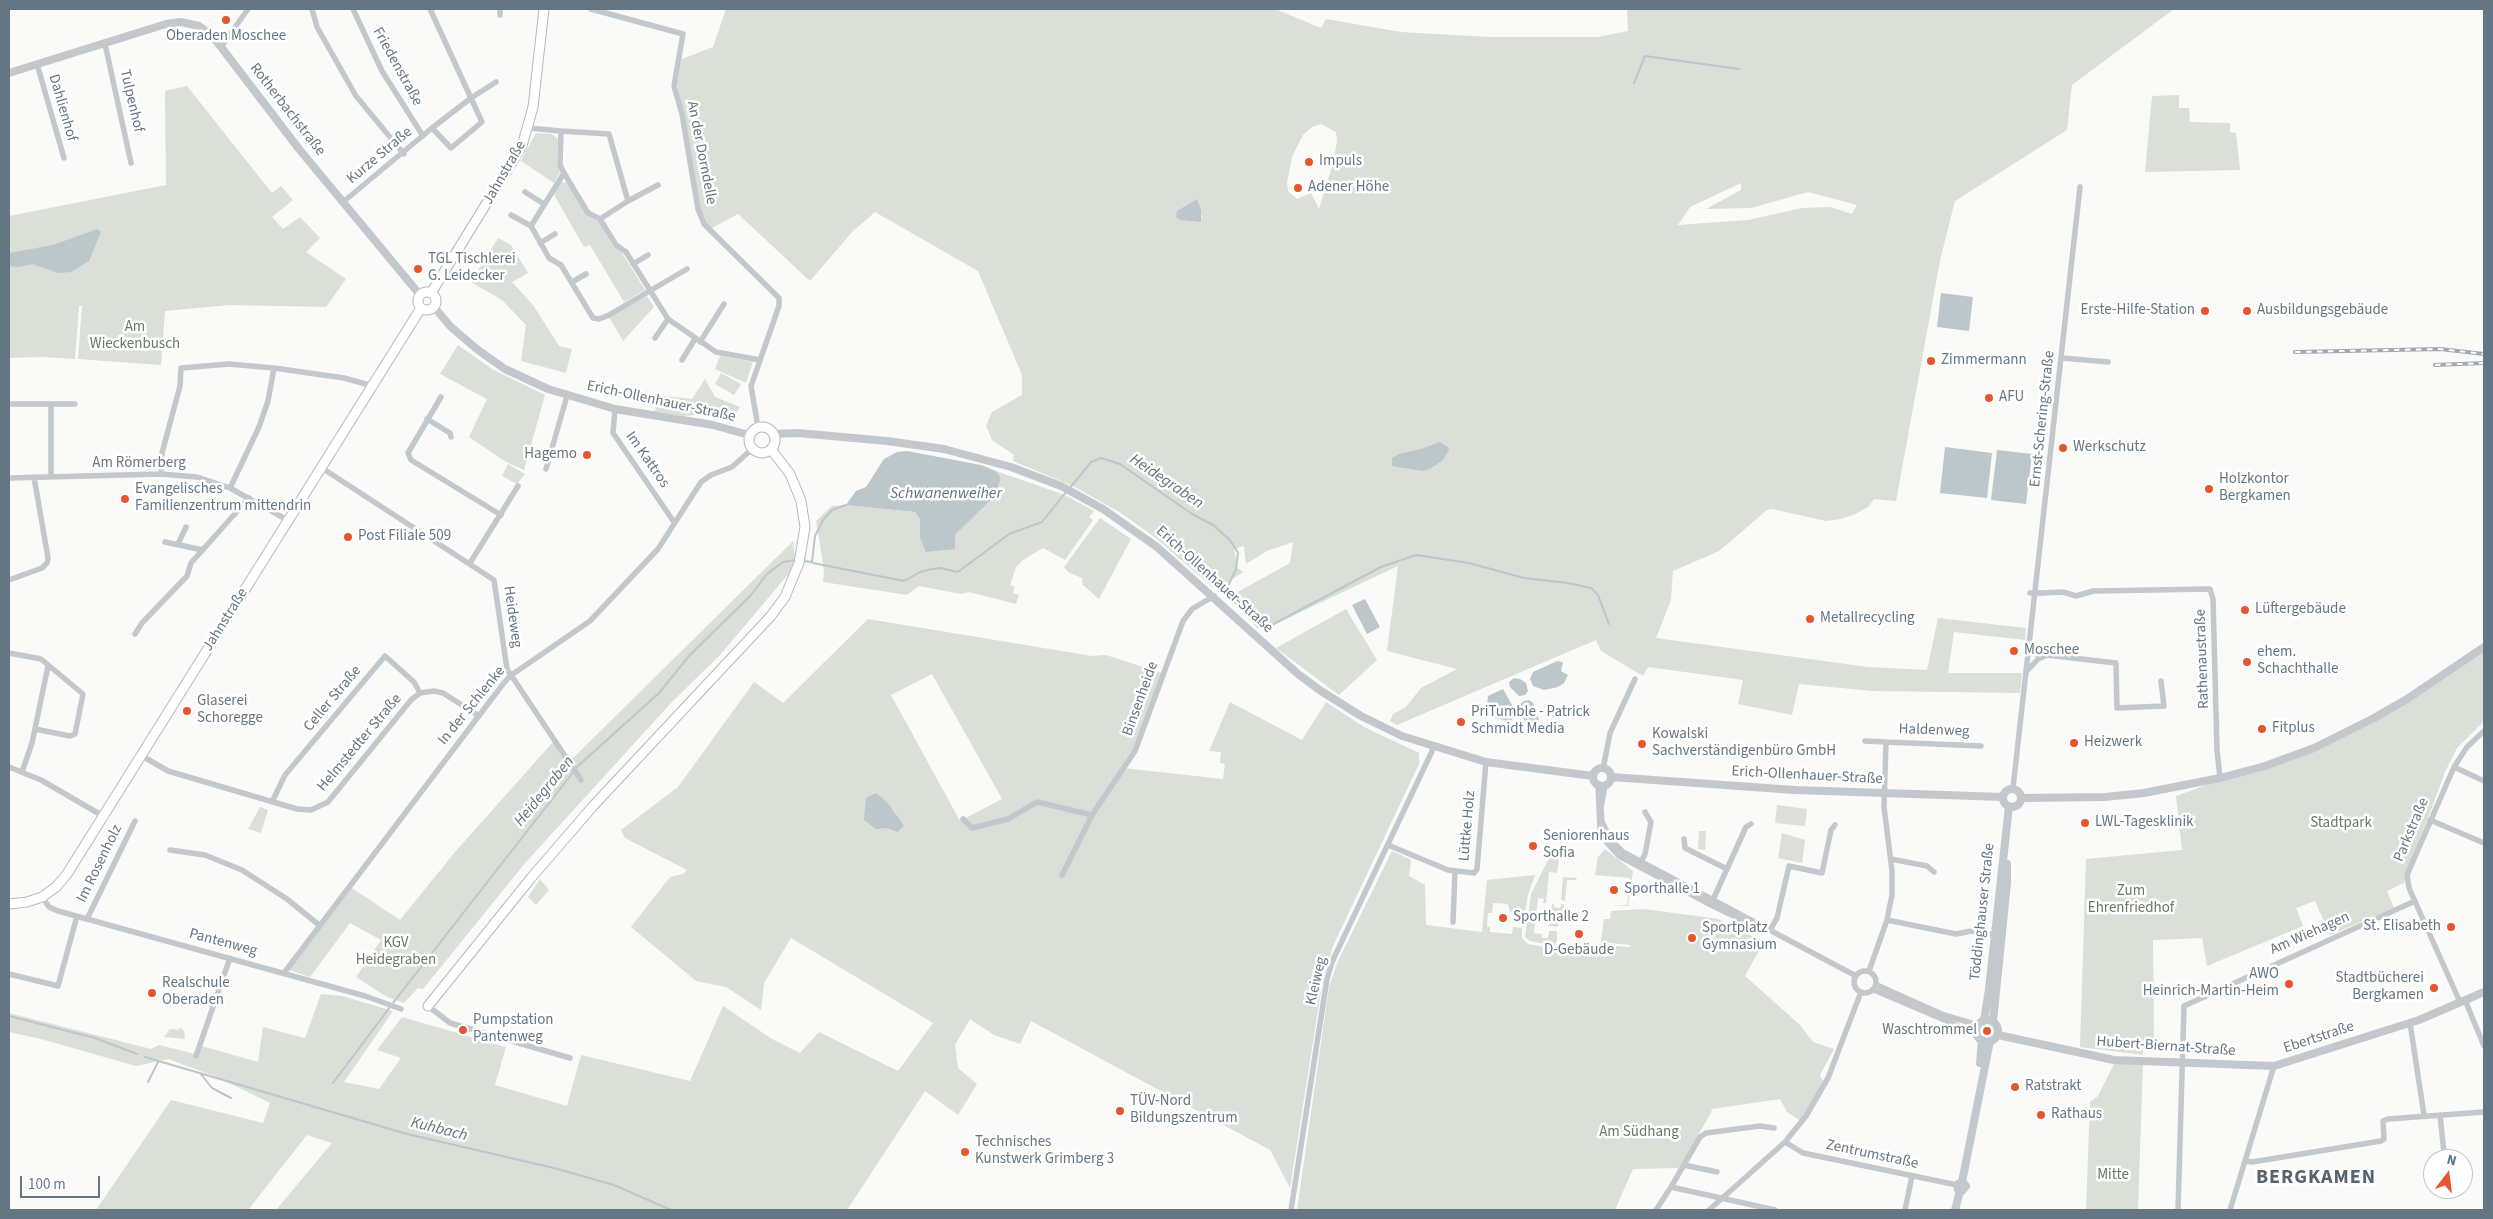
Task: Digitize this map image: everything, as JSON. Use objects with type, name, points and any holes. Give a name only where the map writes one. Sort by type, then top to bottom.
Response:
[{"type":"main road","name":"Jahnstraße","points":[[431,293],[517,156],[528,128],[544,9]]},
{"type":"main road","points":[[431,293],[436,301],[434,307],[427,310],[421,308],[418,301],[420,295],[431,293]]},
{"type":"main road","name":"Jahnstraße","points":[[9,904],[27,902],[42,897],[62,880],[142,756],[421,308]]},
{"type":"main road","points":[[758,427],[767,428],[774,434],[775,442],[771,449],[759,453],[752,449],[748,442],[749,435],[758,427]]},
{"type":"main road","points":[[428,1006],[531,878],[594,805],[770,617],[785,597],[802,554],[805,527],[801,501],[790,474],[771,449]]},
{"type":"street","points":[[221,48],[248,9]]},
{"type":"street","points":[[312,9],[317,27],[356,96],[404,154]]},
{"type":"street","name":"Friedenstraße","points":[[353,9],[382,71],[423,136]]},
{"type":"street","points":[[430,9],[470,98]]},
{"type":"street","name":"An der Dorndelle","points":[[591,9],[682,34],[674,86],[682,114],[698,209],[704,224],[779,298],[751,386],[758,427]]},
{"type":"street","name":"Rotherbachstraße","points":[[9,73],[166,24],[181,22],[193,24],[204,29],[420,295]]},
{"type":"street","name":"Tulpenhof","points":[[105,44],[131,163]]},
{"type":"street","name":"Dahlienhof","points":[[37,64],[64,158]]},
{"type":"street","name":"Kurze Straße","points":[[343,202],[404,154],[432,128],[470,98],[496,82]]},
{"type":"street","name":"Kurze Straße","points":[[432,128],[447,146],[455,147],[482,122],[470,98]]},
{"type":"street","points":[[528,128],[609,134],[628,201]]},
{"type":"street","points":[[561,131],[560,165],[564,173],[588,213],[600,219],[616,245],[626,252],[649,292],[668,319],[722,354],[760,360]]},
{"type":"street","points":[[531,226],[564,173]]},
{"type":"street","points":[[600,219],[658,185]]},
{"type":"street","name":"Ernst-Schering-Straße","points":[[2013,788],[2080,187]]},
{"type":"street","points":[[526,192],[544,204]]},
{"type":"street","points":[[511,215],[531,226],[549,258],[561,265],[596,320],[687,269]]},
{"type":"street","points":[[540,243],[556,234]]},
{"type":"street","points":[[633,264],[648,255]]},
{"type":"street","points":[[572,282],[586,274]]},
{"type":"street","points":[[682,360],[724,304]]},
{"type":"street","name":"Erich-Ollenhauer-Straße","points":[[434,307],[461,337],[494,362],[528,380],[567,396],[615,409],[713,425],[749,435]]},
{"type":"street","points":[[655,338],[668,319]]},
{"type":"street","points":[[2062,358],[2108,362]]},
{"type":"street","points":[[161,474],[162,453],[180,386],[181,368],[229,364],[274,368],[344,378],[373,386]]},
{"type":"street","points":[[230,488],[259,427],[268,401],[274,368]]},
{"type":"street","name":"Erich-Ollenhauer-Straße","points":[[546,469],[567,396]]},
{"type":"street","points":[[441,397],[408,452],[411,460],[501,515]]},
{"type":"street","points":[[9,404],[75,404]]},
{"type":"street","points":[[51,404],[51,477]]},
{"type":"street","name":"Im Kattros","points":[[615,409],[613,433],[674,522]]},
{"type":"street","points":[[427,419],[450,433],[451,437]]},
{"type":"street","name":"Erich-Ollenhauer-Straße","points":[[774,434],[798,433],[887,441],[944,450],[1011,467],[1068,490],[1132,528],[1183,568],[1270,649],[1321,691],[1383,728],[1434,747],[1486,762],[1593,776]]},
{"type":"street","name":"In der Schlenke","points":[[284,973],[510,676],[590,621],[658,549],[701,482],[711,475],[732,467],[752,449]]},
{"type":"street","name":"Heideweg","points":[[322,468],[489,575],[496,585],[507,669],[510,676],[581,780]]},
{"type":"street","name":"Am Römerberg","points":[[9,478],[161,474],[197,477],[230,488],[289,520]]},
{"type":"street","points":[[9,580],[42,568],[47,564],[48,558],[34,477]]},
{"type":"street","points":[[470,563],[518,486]]},
{"type":"street","points":[[135,634],[142,623],[187,576],[191,563],[249,498]]},
{"type":"street","points":[[178,544],[186,528]]},
{"type":"street","points":[[165,542],[202,550]]},
{"type":"street","name":"Rathenaustraße","points":[[2028,593],[2063,592],[2076,596],[2093,591],[2210,589],[2214,599],[2217,750],[2220,778]]},
{"type":"street","name":"Binsenheide","points":[[1062,875],[1092,815],[1135,750],[1183,621],[1192,609],[1214,596]]},
{"type":"street","points":[[2022,798],[2105,797],[2144,793],[2220,778],[2283,759],[2345,733],[2407,699],[2484,647]]},
{"type":"street","points":[[9,653],[41,659],[83,694],[75,734],[70,736],[35,730]]},
{"type":"street","points":[[2029,653],[2116,663],[2117,708],[2164,706],[2161,681]]},
{"type":"street","points":[[2027,671],[2038,659],[2047,655]]},
{"type":"street","name":"Celler Straße","points":[[272,802],[277,788],[291,767],[385,656],[414,682],[420,693]]},
{"type":"street","points":[[22,772],[35,730],[48,666]]},
{"type":"street","points":[[1603,769],[1610,733],[1635,679]]},
{"type":"street","name":"Helmstedter Straße","points":[[142,756],[168,771],[297,809],[310,810],[328,802],[411,700],[420,693],[434,691],[443,693],[479,716]]},
{"type":"street","name":"Parkstraße","points":[[2484,731],[2468,747],[2454,767],[2407,875],[2408,884],[2415,901],[2484,1046]]},
{"type":"street","name":"Haldenweg","points":[[1865,741],[1981,746]]},
{"type":"street","name":"Haldenweg","points":[[1869,971],[1887,920],[1892,890],[1885,826],[1886,742]]},
{"type":"street","name":"Kleiweg","points":[[1291,1210],[1327,980],[1332,962],[1434,747]]},
{"type":"street","name":"Lüttke Holz","points":[[1388,845],[1435,866],[1455,872],[1474,873],[1477,870],[1486,762]]},
{"type":"street","points":[[9,767],[58,789],[103,816]]},
{"type":"street","points":[[2454,767],[2484,781]]},
{"type":"street","points":[[1603,769],[1596,771],[1593,776],[1601,785],[1601,816],[1609,842],[1619,856],[1712,902],[1760,929],[1770,930],[1856,976]]},
{"type":"street","points":[[1601,785],[1610,777],[1607,771],[1603,769]]},
{"type":"street","name":"Erich-Ollenhauer-Straße","points":[[1610,777],[1733,787],[2003,797]]},
{"type":"street","points":[[2013,788],[2019,791],[2022,798],[2019,804],[2011,806],[2003,797],[2006,791],[2013,788]]},
{"type":"street","points":[[963,819],[972,828],[1008,819],[1037,802],[1092,815]]},
{"type":"street","name":"Töddinghauser Straße","points":[[1955,1210],[1970,1142],[1970,1125],[1990,989],[1994,935],[2011,806]]},
{"type":"street","name":"Töddinghauser Straße","points":[[1984,1030],[2011,806]]},
{"type":"street","points":[[1639,865],[1645,854],[1651,822],[1645,812]]},
{"type":"street","points":[[2430,820],[2484,843]]},
{"type":"street","name":"Im Rosenholz","points":[[87,919],[135,821]]},
{"type":"street","points":[[1712,902],[1746,827],[1751,824]]},
{"type":"street","points":[[1770,930],[1777,918],[1789,866],[1822,872],[1830,830],[1835,825]]},
{"type":"street","points":[[1684,839],[1685,848],[1727,869]]},
{"type":"street","points":[[170,850],[205,855],[242,870],[287,899],[319,925]]},
{"type":"street","points":[[1890,860],[1927,866],[1934,872]]},
{"type":"street","name":"Lüttke Holz","points":[[1453,922],[1455,872]]},
{"type":"street","name":"Pantenweg","points":[[42,897],[54,910],[284,973],[398,1008]]},
{"type":"street","name":"Am Wiehagen","points":[[2178,1210],[2184,1006],[2415,901]]},
{"type":"street","points":[[9,974],[58,986],[77,916]]},
{"type":"street","points":[[1887,920],[1956,934],[1972,932],[1994,935]]},
{"type":"street","points":[[196,1056],[230,958]]},
{"type":"street","points":[[1862,971],[1869,971],[1876,976],[1875,987],[1868,993],[1861,992],[1854,985],[1856,976],[1862,971]]},
{"type":"street","points":[[1875,987],[1998,1035]]},
{"type":"street","points":[[1709,1210],[1785,1142],[1806,1116],[1825,1084],[1861,992]]},
{"type":"street","name":"Ebertstraße","points":[[2230,1210],[2274,1066],[2410,1023],[2484,992]]},
{"type":"street","points":[[428,1006],[450,1023],[570,1058]]},
{"type":"street","points":[[2410,1023],[2424,1115]]},
{"type":"street","name":"Töddinghauser Straße","points":[[1984,1030],[1997,1026],[1998,1035]]},
{"type":"street","name":"Hubert-Biernat-Straße","points":[[1998,1035],[2106,1058],[2274,1066]]},
{"type":"street","points":[[2246,1161],[2252,1162],[2381,1140],[2384,1139],[2383,1121],[2424,1115],[2484,1112]]},
{"type":"street","points":[[2440,1115],[2444,1149]]},
{"type":"street","points":[[1656,1210],[1700,1137],[1706,1133],[1760,1126],[1774,1128]]},
{"type":"street","name":"Zentrumstraße","points":[[1785,1142],[1803,1153],[1960,1186]]},
{"type":"street","points":[[1684,1165],[1717,1172]]},
{"type":"street","points":[[1905,1210],[1912,1176]]},
{"type":"street","points":[[1671,1187],[1721,1200],[1775,1210]]},
{"type":"green space","points":[[726,9],[1275,9],[1321,28],[1326,19],[1401,32],[1490,37],[1598,37],[1628,31],[1627,9],[2174,9],[2072,85],[2067,130],[1955,201],[1940,261],[1896,501],[1874,499],[1868,507],[1855,514],[1841,519],[1826,521],[1772,509],[1767,510],[1719,551],[1673,571],[1671,600],[1656,638],[1868,667],[1927,670],[1938,618],[2026,628],[2025,640],[1954,632],[1948,673],[2022,673],[2020,693],[1873,691],[1799,684],[1792,715],[1738,704],[1743,680],[1648,667],[1643,676],[1601,651],[1596,640],[1397,725],[1390,721],[1393,714],[1406,707],[1421,688],[1457,669],[1387,651],[1398,566],[1267,628],[1237,601],[1234,594],[1290,563],[1293,542],[1267,551],[1246,564],[1244,546],[1234,549],[1238,568],[1243,572],[1219,588],[1212,587],[1157,539],[1121,513],[1073,486],[1013,461],[1014,455],[992,440],[986,426],[992,412],[1022,395],[1022,375],[978,271],[875,212],[853,231],[810,281],[738,214],[710,229],[698,209],[694,168],[677,84],[682,59],[713,47]],"holes":[[[1321,124],[1336,132],[1337,141],[1333,163],[1319,209],[1311,193],[1297,199],[1288,191],[1287,183],[1292,157],[1303,135],[1312,127]],[[1741,183],[1741,190],[1706,209],[1751,208],[1808,192],[1857,205],[1852,214],[1830,207],[1802,208],[1748,220],[1678,225],[1690,207]],[[1197,199],[1202,217],[1181,220],[1187,206]]]},
{"type":"green space","name":"Am Wieckenbusch","points":[[187,86],[272,193],[281,186],[293,200],[272,217],[283,229],[300,217],[320,238],[306,252],[346,279],[326,307],[230,305],[165,311],[161,365],[78,359],[82,306],[79,306],[75,359],[9,358],[9,216],[166,185],[165,91]]},
{"type":"green space","points":[[2179,95],[2179,108],[2189,108],[2190,122],[2230,123],[2230,132],[2236,133],[2240,170],[2145,172],[2152,96]]},
{"type":"green space","points":[[536,133],[552,134],[558,139],[557,163],[560,172],[554,183],[521,161]]},
{"type":"green space","points":[[561,182],[567,183],[588,216],[599,222],[612,245],[622,253],[645,290],[624,302],[590,245],[584,247],[554,195]]},
{"type":"green space","points":[[498,238],[511,245],[528,273],[512,282],[533,305],[559,346],[572,349],[566,373],[521,361],[526,325],[502,300],[471,282]]},
{"type":"green space","points":[[647,296],[654,307],[623,341],[609,317]]},
{"type":"green space","points":[[458,345],[492,369],[545,395],[524,470],[506,462],[469,437],[487,399],[440,374]]},
{"type":"green space","points":[[720,356],[753,362],[746,383],[715,369]]},
{"type":"green space","points":[[721,373],[741,384],[734,395],[715,384]]},
{"type":"green space","points":[[705,379],[715,397],[740,407],[732,420],[708,414],[684,416],[654,411],[665,396],[692,399]]},
{"type":"green space","points":[[508,464],[525,474],[517,484],[502,476]]},
{"type":"green space","points":[[996,471],[1065,495],[1094,511],[1089,517],[1093,520],[1065,560],[1043,548],[1023,560],[1016,567],[1010,585],[1015,587],[1013,593],[1019,595],[1016,604],[969,592],[961,594],[919,586],[907,595],[823,582],[824,570],[816,521],[832,506],[846,505],[915,512],[920,519],[920,538],[955,549],[955,535],[995,496],[1001,478]]},
{"type":"green space","points":[[1100,518],[1131,539],[1099,599],[1083,585],[1082,578],[1068,572],[1064,567]]},
{"type":"green space","name":"KGV Heidegraben","points":[[793,541],[796,565],[720,655],[671,703],[526,862],[423,989],[418,988],[404,1003],[387,997],[356,977],[381,940],[350,923],[310,977],[289,970],[352,888],[400,920],[455,852],[553,742],[568,763]]},
{"type":"green space","points":[[1346,609],[1377,660],[1339,695],[1276,648]]},
{"type":"green space","points":[[868,619],[1092,656],[1106,655],[1162,673],[1136,744],[1123,768],[1223,779],[1225,764],[1220,763],[1221,752],[1209,751],[1230,702],[1302,740],[1326,702],[1364,727],[1419,753],[1419,764],[1333,946],[1323,978],[1290,1188],[1270,1150],[1031,1021],[1020,1044],[994,1035],[970,1019],[955,1045],[958,1068],[977,1084],[958,1115],[925,1091],[847,1210],[276,1210],[332,1143],[307,1135],[248,1210],[96,1210],[171,1100],[263,1123],[270,1103],[219,1078],[168,1059],[136,1066],[41,1039],[9,1032],[9,1013],[151,1049],[159,1045],[195,1054],[198,1045],[258,1062],[263,1027],[305,1038],[321,994],[342,996],[393,1011],[344,1082],[379,1089],[401,1058],[377,1050],[402,1017],[506,1047],[495,1085],[567,1106],[581,1055],[690,1081],[723,1006],[772,1039],[800,1053],[819,1032],[898,1071],[933,1023],[791,938],[764,983],[761,1010],[726,987],[696,981],[631,927],[670,877],[683,874],[687,870],[625,838],[621,830],[678,787],[754,682],[783,703]],"holes":[[[932,674],[1002,799],[960,821],[891,695]]]},
{"type":"green space","name":"Stadtpark","points":[[2484,648],[2484,721],[2457,748],[2445,772],[2404,883],[2387,891],[2394,908],[2330,935],[2315,901],[2296,908],[2303,926],[2207,966],[2202,938],[2153,940],[2154,1041],[2143,1041],[2143,1055],[2080,1047],[2086,859],[2182,850],[2176,796],[2345,734]]},
{"type":"green space","points":[[1777,805],[1807,809],[1805,826],[1775,823]]},
{"type":"green space","points":[[260,807],[268,810],[261,833],[248,829]]},
{"type":"green space","points":[[1699,831],[1706,831],[1705,850],[1698,849]]},
{"type":"green space","points":[[1782,833],[1805,840],[1802,863],[1778,858]]},
{"type":"green space","points":[[1605,849],[1633,871],[1628,906],[1613,906],[1627,905],[1630,878],[1595,875],[1598,857]]},
{"type":"green space","name":"Am Südhang","points":[[1392,851],[1411,860],[1409,876],[1425,885],[1426,925],[1482,932],[1487,880],[1535,875],[1528,895],[1523,923],[1516,922],[1518,909],[1510,912],[1508,904],[1493,903],[1492,913],[1488,913],[1487,927],[1490,927],[1490,932],[1512,934],[1513,927],[1522,928],[1522,938],[1528,944],[1582,954],[1587,949],[1594,950],[1594,954],[1599,955],[1602,952],[1603,945],[1630,947],[1630,945],[1601,942],[1604,919],[1610,919],[1611,911],[1643,909],[1718,919],[1745,932],[1763,943],[1745,976],[1799,1024],[1813,1042],[1834,1049],[1820,1075],[1824,1083],[1801,1121],[1787,1112],[1780,1099],[1712,1109],[1679,1168],[1633,1169],[1615,1210],[1297,1210],[1329,987],[1338,961]]},
{"type":"green space","points":[[1549,858],[1559,859],[1557,873],[1549,872],[1546,903],[1543,903],[1544,899],[1538,898],[1534,933],[1542,934],[1542,938],[1548,938],[1549,931],[1557,931],[1557,941],[1554,946],[1530,941],[1525,937],[1531,894]]},
{"type":"green space","points":[[1563,877],[1577,878],[1576,880],[1567,880],[1565,901],[1561,900]]},
{"type":"green space","points":[[540,879],[549,890],[536,905],[528,897]]},
{"type":"green space","points":[[1552,904],[1554,904],[1554,907],[1560,908],[1561,904],[1564,905],[1564,912],[1559,912],[1558,927],[1549,926]]},
{"type":"green space","points":[[180,1027],[184,1031],[185,1039],[164,1037],[170,1029],[179,1030]]},
{"type":"green space","name":"Mitte","points":[[2116,1060],[2143,1063],[2138,1210],[2086,1210],[2090,1102],[2098,1096]]},
{"type":"water","points":[[1197,199],[1201,210],[1201,222],[1181,220],[1176,217],[1177,211]]},
{"type":"water","points":[[97,229],[101,232],[89,261],[71,272],[58,273],[32,264],[19,267],[9,266],[9,253],[53,245]]},
{"type":"water","points":[[1941,293],[1973,297],[1969,331],[1937,327]]},
{"type":"water","points":[[1440,442],[1449,448],[1448,452],[1442,461],[1431,468],[1423,471],[1392,466],[1392,458],[1399,454]]},
{"type":"water","points":[[1945,447],[1992,453],[1987,498],[1940,493]]},
{"type":"water","points":[[1997,450],[2032,454],[2026,504],[1991,500]]},
{"type":"water","name":"Schwanenweiher","points":[[907,451],[981,465],[996,471],[1001,478],[995,496],[955,535],[955,549],[926,552],[920,538],[920,519],[915,512],[846,505],[856,491],[866,487],[884,459],[897,452]]},
{"type":"water","points":[[1365,599],[1380,627],[1367,634],[1352,605]]},
{"type":"water","points":[[1557,661],[1563,662],[1561,671],[1568,675],[1564,683],[1558,687],[1544,690],[1533,686],[1530,679],[1533,672]]},
{"type":"water","points":[[1514,678],[1526,683],[1528,691],[1525,695],[1519,696],[1510,687],[1509,682]]},
{"type":"water","points":[[1503,689],[1516,712],[1516,716],[1510,721],[1494,718],[1487,706],[1488,696]]},
{"type":"water","points":[[1529,700],[1533,703],[1539,720],[1535,727],[1526,724],[1521,713],[1519,705]]},
{"type":"water","points":[[876,793],[887,802],[904,826],[897,832],[887,828],[876,829],[864,820],[866,798]]},
{"type":"waterway","points":[[1634,83],[1645,56],[1739,69]]},
{"type":"waterway","name":"Heidegraben","points":[[1069,489],[1091,462],[1101,458],[1120,464],[1192,514],[1213,525],[1230,540],[1238,553],[1236,569],[1228,586]]},
{"type":"waterway","name":"Heidegraben","points":[[813,563],[904,581],[920,572],[932,569],[940,568],[958,572],[1009,534],[1042,522],[1066,492]]},
{"type":"waterway","name":"Heidegraben","points":[[803,561],[812,562],[815,536],[823,520],[832,510],[846,505]]},
{"type":"waterway","name":"Heidegraben","points":[[1231,595],[1233,600],[1258,627],[1268,627],[1381,567],[1416,555],[1469,563],[1524,578],[1568,583],[1591,588],[1598,595],[1609,624]]},
{"type":"waterway","name":"Heidegraben","points":[[333,1083],[396,999],[578,766],[659,693],[689,656],[751,595],[767,574],[783,562],[795,560]]},
{"type":"waterway","name":"Kuhbach","points":[[9,1016],[95,1038],[137,1054]]},
{"type":"waterway","name":"Kuhbach","points":[[145,1057],[407,1134],[554,1168],[614,1185],[671,1210]]},
{"type":"waterway","name":"Kuhbach","points":[[148,1082],[158,1062]]},
{"type":"waterway","name":"Kuhbach","points":[[200,1073],[212,1088],[231,1098]]},
{"type":"railway","points":[[2295,352],[2440,349],[2484,354]]},
{"type":"railway","points":[[2435,365],[2484,363]]},
{"type":"place","name":"Oberaden Moschee","points":[[226,20]]},
{"type":"place","name":"Impuls","points":[[1309,162]]},
{"type":"place","name":"Adener Höhe","points":[[1298,188]]},
{"type":"place","name":"TGL Tischlerei G. Leidecker","points":[[418,269]]},
{"type":"place","name":"Erste-Hilfe-Station","points":[[2205,311]]},
{"type":"place","name":"Ausbildungsgebäude","points":[[2247,311]]},
{"type":"place","name":"Zimmermann","points":[[1931,361]]},
{"type":"place","name":"AFU","points":[[1989,398]]},
{"type":"place","name":"Werkschutz","points":[[2063,448]]},
{"type":"place","name":"Hagemo","points":[[587,455]]},
{"type":"place","name":"Holzkontor Bergkamen","points":[[2209,489]]},
{"type":"place","name":"Evangelisches Familienzentrum mittendrin","points":[[125,499]]},
{"type":"place","name":"Post Filiale 509","points":[[348,537]]},
{"type":"place","name":"Lüftergebäude","points":[[2245,610]]},
{"type":"place","name":"Metallrecycling","points":[[1810,619]]},
{"type":"place","name":"Moschee","points":[[2014,651]]},
{"type":"place","name":"ehem. Schachthalle","points":[[2247,662]]},
{"type":"place","name":"Glaserei Schoregge","points":[[187,711]]},
{"type":"place","name":"PriTumble - Patrick Schmidt Media","points":[[1461,722]]},
{"type":"place","name":"Fitplus","points":[[2262,729]]},
{"type":"place","name":"Heizwerk","points":[[2074,743]]},
{"type":"place","name":"Kowalski Sachverständigenbüro GmbH","points":[[1642,744]]},
{"type":"place","name":"LWL-Tagesklinik","points":[[2085,823]]},
{"type":"place","name":"Seniorenhaus Sofia","points":[[1533,846]]},
{"type":"place","name":"Sporthalle 1","points":[[1614,890]]},
{"type":"place","name":"Sporthalle 2","points":[[1503,918]]},
{"type":"place","name":"St. Elisabeth","points":[[2451,927]]},
{"type":"place","name":"D-Gebäude","points":[[1579,934]]},
{"type":"place","name":"Sportplatz Gymnasium","points":[[1692,938]]},
{"type":"place","name":"AWO Heinrich-Martin-Heim","points":[[2289,984]]},
{"type":"place","name":"Stadtbücherei Bergkamen","points":[[2434,988]]},
{"type":"place","name":"Realschule Oberaden","points":[[152,993]]},
{"type":"place","name":"Pumpstation Pantenweg","points":[[463,1030]]},
{"type":"place","name":"Waschtrommel","points":[[1987,1031]]},
{"type":"place","name":"Ratstrakt","points":[[2015,1087]]},
{"type":"place","name":"TÜV-Nord Bildungszentrum","points":[[1120,1111]]},
{"type":"place","name":"Rathaus","points":[[2041,1115]]},
{"type":"place","name":"Technisches Kunstwerk Grimberg 3","points":[[965,1152]]},
{"type":"district","name":"BERGKAMEN","points":[[2316,1179]]},
{"type":"park label","name":"Zum Ehrenfriedhof","points":[[2131,900]]}]
